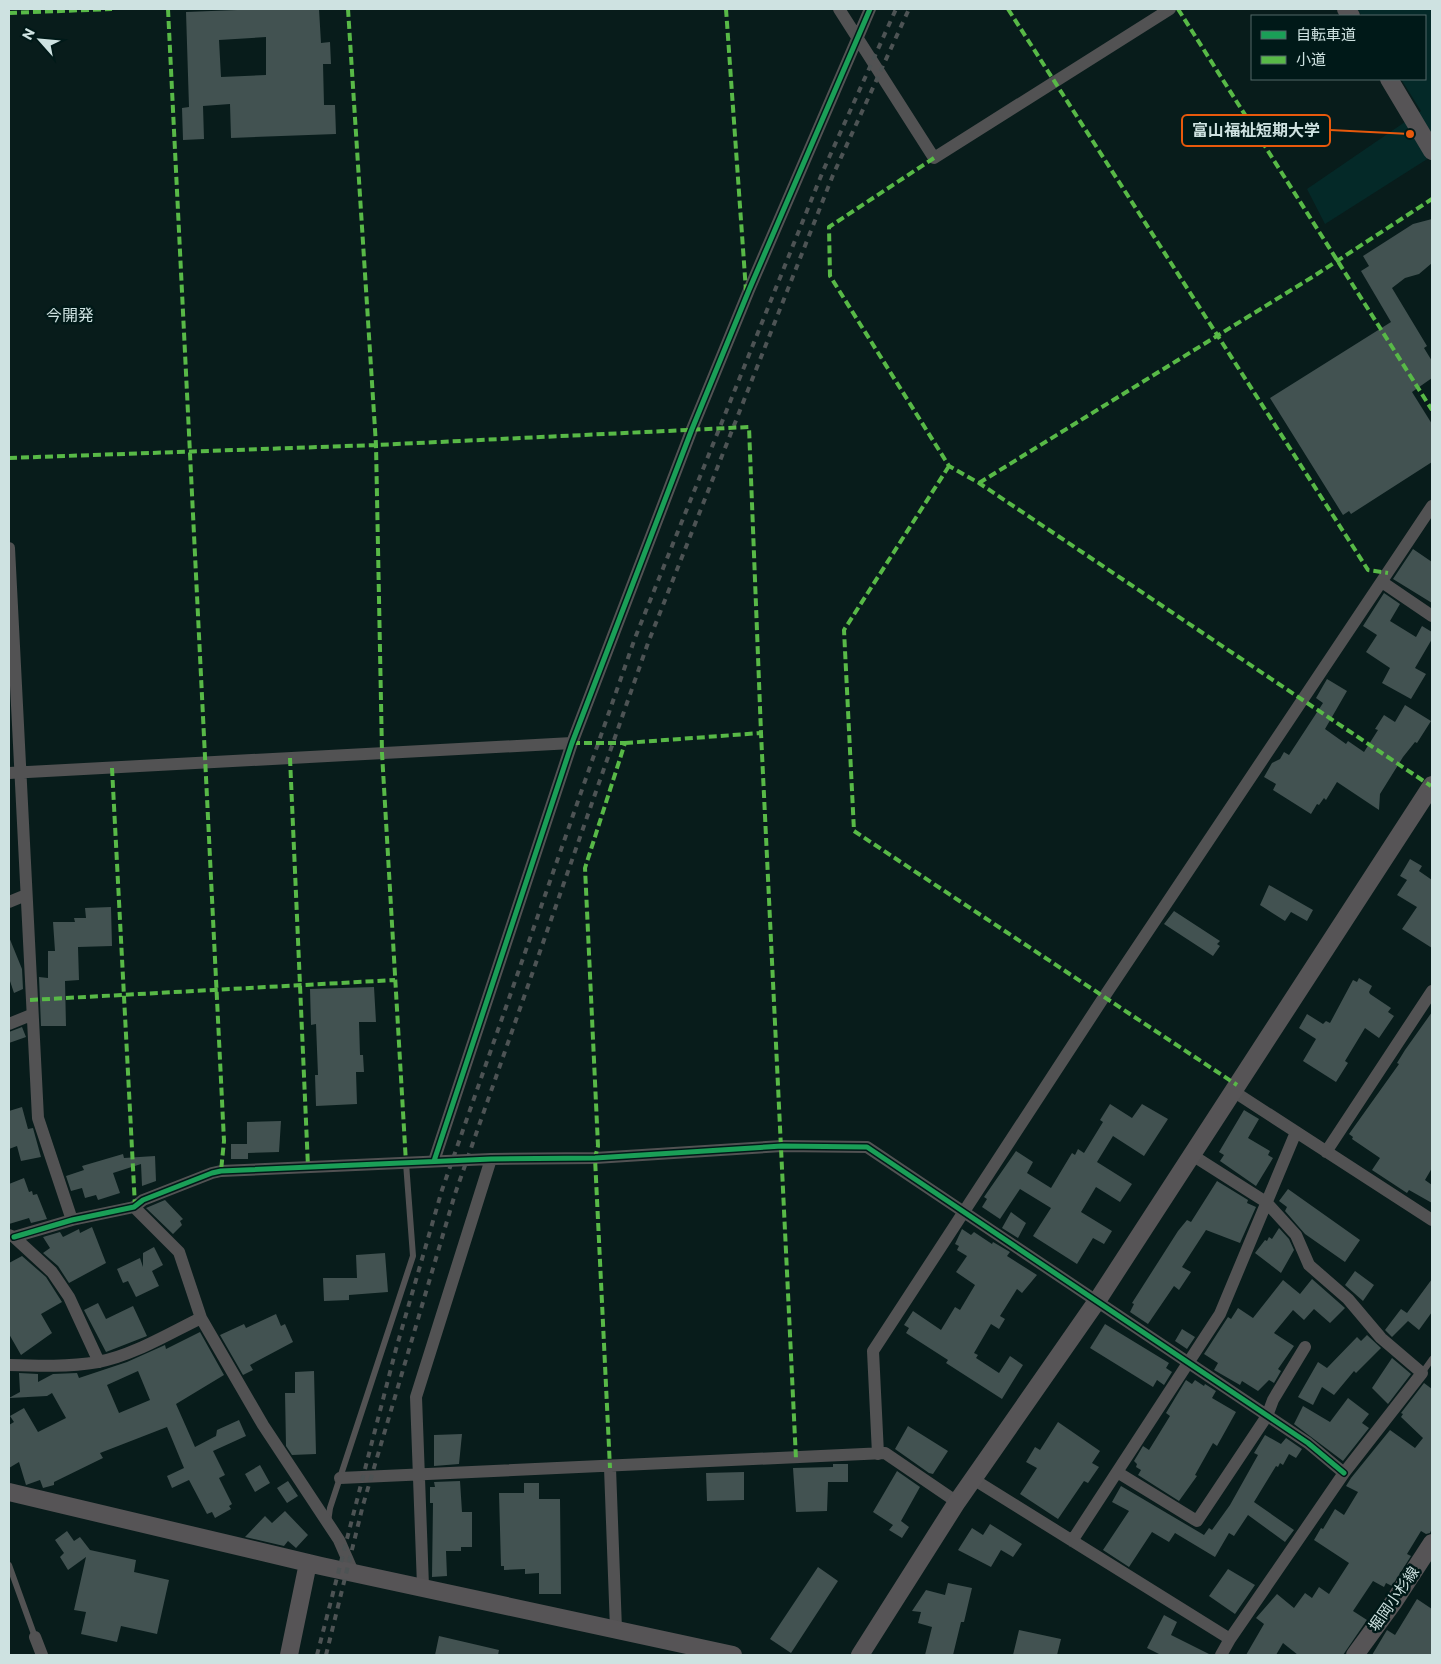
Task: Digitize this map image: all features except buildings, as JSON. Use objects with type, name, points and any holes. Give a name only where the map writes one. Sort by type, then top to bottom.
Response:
[{"type":"street","points":[[839,9],[934,158],[1170,9]]},
{"type":"street","points":[[434,1161],[572,743],[692,429],[870,9]]},
{"type":"street","points":[[1390,80],[1432,151]]},
{"type":"street","points":[[878,1454],[874,1351],[964,1211],[1432,506]]},
{"type":"street","points":[[9,548],[15,773],[26,895],[38,1118],[72,1220]]},
{"type":"street","points":[[1382,582],[1432,616]]},
{"type":"street","points":[[15,773],[572,743]]},
{"type":"street","points":[[860,1655],[973,1478],[1097,1301],[1432,786]]},
{"type":"street","points":[[9,902],[26,895]]},
{"type":"street","points":[[1326,1152],[1432,991]]},
{"type":"street","points":[[9,1024],[31,1015]]},
{"type":"street","points":[[1233,1091],[1432,1219]]},
{"type":"street","points":[[1072,1540],[1220,1314],[1296,1132]]},
{"type":"street","points":[[12,1236],[72,1220],[134,1207],[143,1200],[212,1172],[406,1164],[434,1161],[595,1158],[782,1146],[867,1147],[1308,1443],[1344,1474]]},
{"type":"street","points":[[1192,1155],[1266,1202],[1296,1235],[1309,1265],[1348,1299],[1380,1338],[1422,1373],[1344,1474],[1230,1639],[1221,1655]]},
{"type":"street","points":[[423,1586],[416,1398],[491,1159]]},
{"type":"street","points":[[134,1207],[179,1252],[201,1318],[263,1425],[328,1523],[353,1572]]},
{"type":"street","points":[[12,1236],[52,1272],[69,1297],[99,1362]]},
{"type":"street","points":[[9,1366],[99,1362],[119,1356],[201,1318]]},
{"type":"street","points":[[1117,1472],[1197,1521],[1268,1416],[1273,1400],[1305,1347]]},
{"type":"street","points":[[340,1478],[610,1468],[886,1453],[957,1502]]},
{"type":"street","points":[[610,1468],[616,1629]]},
{"type":"street","points":[[973,1478],[1230,1639]]},
{"type":"street","points":[[9,1492],[308,1563],[423,1586],[733,1655]]},
{"type":"street","name":"堀岡小杉線","points":[[1355,1655],[1394,1603],[1432,1543]]},
{"type":"street","points":[[288,1655],[308,1563]]},
{"type":"street","points":[[35,1637],[42,1655]]},
{"type":"lane","points":[[328,1523],[340,1478],[413,1256],[406,1164]]},
{"type":"lane","points":[[1422,1373],[1432,1359]]},
{"type":"lane","points":[[9,1565],[35,1637]]},
{"type":"shaded area","points":[[1357,9],[1432,9],[1432,156],[1325,224],[1307,189],[1421,111],[1402,80],[1426,80],[1426,15],[1361,15]]},
{"type":"railway","points":[[317,1655],[396,1349],[442,1190],[635,638],[823,171],[896,9]]},
{"type":"railway","points":[[326,1655],[363,1505],[455,1194],[648,643],[833,175],[909,9]]},
{"type":"marked path","points":[[9,13],[112,9]]},
{"type":"marked path","points":[[168,9],[224,1141],[221,1171]]},
{"type":"marked path","points":[[348,9],[376,445],[382,753],[406,1163]]},
{"type":"marked path","points":[[726,9],[746,291]]},
{"type":"marked path","points":[[1008,9],[1368,570],[1388,573]]},
{"type":"marked path","points":[[1178,9],[1432,410]]},
{"type":"marked path","points":[[934,158],[829,227],[830,276],[949,466],[979,483],[1431,786]]},
{"type":"marked path","points":[[979,483],[1314,276],[1432,199]]},
{"type":"marked path","points":[[9,458],[376,445],[749,427],[761,733],[796,1459]]},
{"type":"marked path","points":[[949,466],[844,630],[854,831],[1237,1085]]},
{"type":"marked path","points":[[625,743],[761,733]]},
{"type":"marked path","points":[[572,743],[625,743],[585,868],[598,1146],[595,1158],[610,1468]]},
{"type":"marked path","points":[[290,758],[308,1167]]},
{"type":"marked path","points":[[112,768],[135,1206]]},
{"type":"marked path","points":[[30,1000],[395,980]]},
{"type":"cycle path","points":[[434,1161],[572,743],[692,429],[749,290],[870,9]]},
{"type":"cycle path","points":[[14,1237],[72,1220],[134,1207],[143,1200],[221,1171],[491,1159],[595,1158],[782,1146],[867,1147],[1308,1443],[1344,1473]]},
{"type":"place","name":"富山福祉短期大学","points":[[1410,134]]},
{"type":"district","name":"今開発","points":[[70,315]]}]
